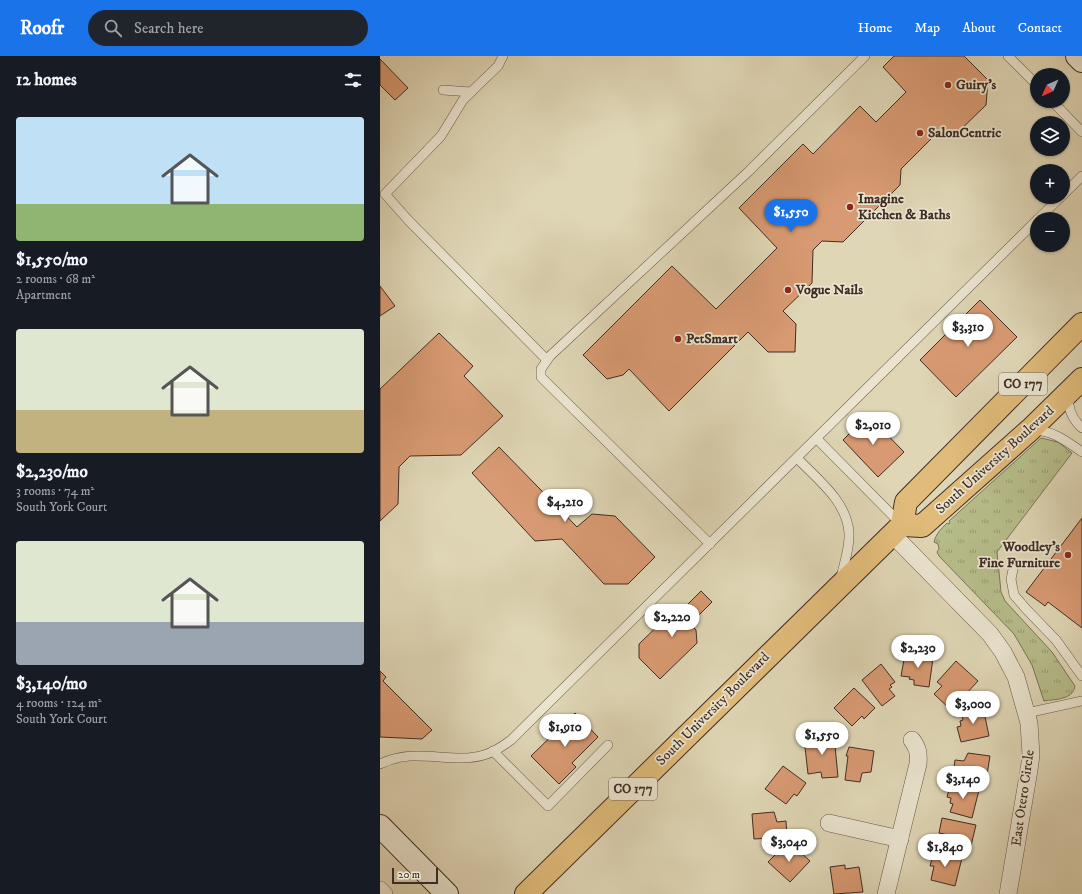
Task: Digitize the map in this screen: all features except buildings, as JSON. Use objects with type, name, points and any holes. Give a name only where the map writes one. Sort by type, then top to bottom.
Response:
[{"type":"main road","name":"South University Boulevard","points":[[526,894],[839,585],[897,530],[906,502],[1082,324]]},
{"type":"main road","name":"South University Boulevard","points":[[897,530],[922,526],[1031,429],[1075,386]]},
{"type":"street","points":[[1077,56],[1082,61]]},
{"type":"street","name":"East Otero Circle","points":[[897,530],[990,634],[1003,652],[1016,677],[1027,712],[1031,755],[1008,894]]},
{"type":"street","points":[[889,893],[918,764],[919,756],[916,746],[912,740]]},
{"type":"street","points":[[830,823],[900,839]]},
{"type":"street","points":[[380,826],[447,894]]},
{"type":"street","points":[[380,890],[384,894]]},
{"type":"lane","points":[[503,56],[498,66],[463,100],[441,136],[383,191],[409,221],[547,360]]},
{"type":"lane","points":[[710,544],[541,377],[541,369],[547,360],[748,172],[865,56]]},
{"type":"lane","points":[[1008,56],[1030,78]]},
{"type":"lane","points":[[443,90],[470,92]]},
{"type":"lane","points":[[1059,108],[1082,132]]},
{"type":"lane","points":[[1070,188],[1082,176]]},
{"type":"lane","points":[[1046,212],[1054,204]]},
{"type":"lane","points":[[380,764],[403,756],[423,755],[464,758],[484,755],[511,740],[1030,228]]},
{"type":"lane","points":[[1075,386],[1071,413],[1082,428]]},
{"type":"lane","points":[[1031,429],[1045,430],[1058,435],[1082,452]]},
{"type":"lane","points":[[817,438],[897,530]]},
{"type":"lane","points":[[797,458],[836,500],[845,516],[848,541],[839,585]]},
{"type":"lane","points":[[1014,565],[1010,579],[1014,594],[1026,610],[1056,640],[1082,676]]},
{"type":"lane","points":[[1027,712],[1082,701]]},
{"type":"lane","points":[[493,751],[548,806],[608,745]]},
{"type":"green space","points":[[1041,438],[1058,442],[1072,453],[997,552],[1001,592],[1005,601],[1052,652],[1075,686],[1074,691],[1071,694],[1063,698],[1044,701],[1032,665],[1014,634],[939,556],[937,552],[939,549],[938,544],[934,542],[936,536],[941,530],[947,523],[950,523],[949,521]]},
{"type":"place","name":"Guiry's","points":[[948,85]]},
{"type":"place","name":"SalonCentric","points":[[920,133]]},
{"type":"place","name":"Imagine Kitchen & Baths","points":[[850,207]]},
{"type":"place","name":"Vogue Nails","points":[[788,290]]},
{"type":"place","name":"PetSmart","points":[[678,339]]},
{"type":"place","name":"Woodley's Fine Furniture","points":[[1068,555]]}]
